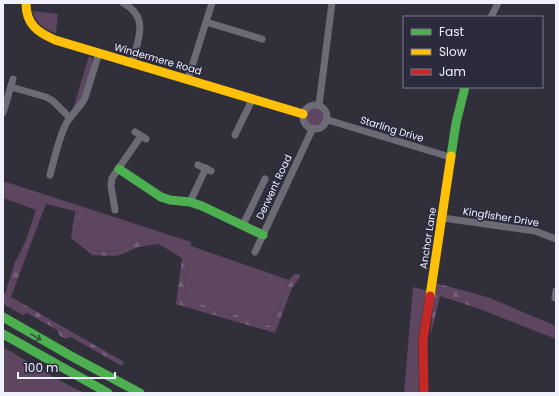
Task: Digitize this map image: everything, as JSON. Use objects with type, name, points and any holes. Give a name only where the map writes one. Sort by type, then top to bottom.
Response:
[{"type":"main road","name":"Windermere Road","points":[[26,3],[25,9],[27,16],[34,28],[56,40],[303,114]]},
{"type":"main road","name":"Anchor Lane","points":[[424,393],[424,329],[443,218],[450,158],[456,123],[465,88]]},
{"type":"main road","points":[[119,169],[161,197],[170,200],[190,202],[202,206],[263,235]]},
{"type":"main road","points":[[3,317],[47,343],[140,393]]},
{"type":"main road","points":[[3,334],[108,393]]},
{"type":"street","points":[[123,3],[132,9],[136,14],[141,27],[132,63]]},
{"type":"street","points":[[188,79],[212,3]]},
{"type":"street","points":[[319,105],[332,3]]},
{"type":"street","points":[[492,16],[498,3]]},
{"type":"street","points":[[206,22],[262,39]]},
{"type":"street","points":[[50,175],[49,164],[62,132],[70,118],[83,103],[99,53]]},
{"type":"street","points":[[3,113],[13,79]]},
{"type":"street","points":[[11,87],[50,99],[70,118]]},
{"type":"street","points":[[235,135],[253,98]]},
{"type":"street","points":[[319,105],[325,110],[328,120],[323,127],[312,130],[303,122],[303,114],[308,107],[319,105]]},
{"type":"street","name":"Starling Drive","points":[[328,120],[450,158]]},
{"type":"street","name":"Derwent Road","points":[[255,252],[312,130]]},
{"type":"street","points":[[116,210],[111,201],[112,178],[141,136]]},
{"type":"street","points":[[190,202],[208,170],[198,165]]},
{"type":"street","points":[[243,225],[255,207],[265,179]]},
{"type":"street","name":"Kingfisher Drive","points":[[443,218],[535,231],[556,239]]},
{"type":"green space","points":[[32,11],[58,14],[56,33],[47,30],[41,25]]},
{"type":"green space","points":[[89,56],[93,59],[93,63],[83,98],[73,109]]},
{"type":"green space","points":[[315,107],[322,110],[325,117],[322,124],[315,127],[308,124],[305,117],[308,110]]},
{"type":"green space","points":[[3,181],[191,242],[191,246],[289,280],[271,326],[188,300],[185,286],[188,258],[182,258],[152,240],[131,243],[115,252],[93,250],[77,238],[81,214],[75,213],[75,211],[46,204],[25,259],[18,257],[26,240],[36,210],[3,198]]},
{"type":"green space","points":[[75,213],[81,214],[77,238],[93,250],[115,252],[131,243],[143,240],[152,240],[158,244],[138,247],[114,256],[92,255],[71,238]]},
{"type":"green space","points":[[18,257],[25,259],[11,297],[124,362],[122,366],[71,337],[66,339],[60,336],[57,330],[27,313],[23,315],[7,306],[3,301],[3,293],[5,294]]},
{"type":"green space","points":[[182,258],[188,258],[185,291],[188,300],[271,326],[289,280],[294,274],[299,274],[300,277],[292,288],[275,333],[176,304]]},
{"type":"green space","points":[[435,283],[466,291],[466,298],[478,303],[477,308],[440,296],[430,338]]},
{"type":"green space","points":[[413,287],[426,290],[418,340],[419,393],[404,393]]},
{"type":"green space","points":[[466,291],[490,298],[556,326],[556,339],[477,308],[477,303],[466,298]]},
{"type":"green space","points":[[3,347],[59,380],[84,393],[4,393]]},
{"type":"traffic: fast","points":[[451,156],[456,123],[465,88]]},
{"type":"traffic: fast","points":[[119,169],[161,197],[170,200],[190,202],[202,206],[263,235]]},
{"type":"traffic: fast","points":[[3,317],[140,393]]},
{"type":"traffic: fast","points":[[3,334],[108,393]]},
{"type":"traffic: slow","points":[[26,3],[30,22],[43,34],[55,40],[303,114]]},
{"type":"traffic: slow","points":[[430,296],[451,156]]},
{"type":"traffic: jam","points":[[424,393],[423,340],[430,296]]}]
